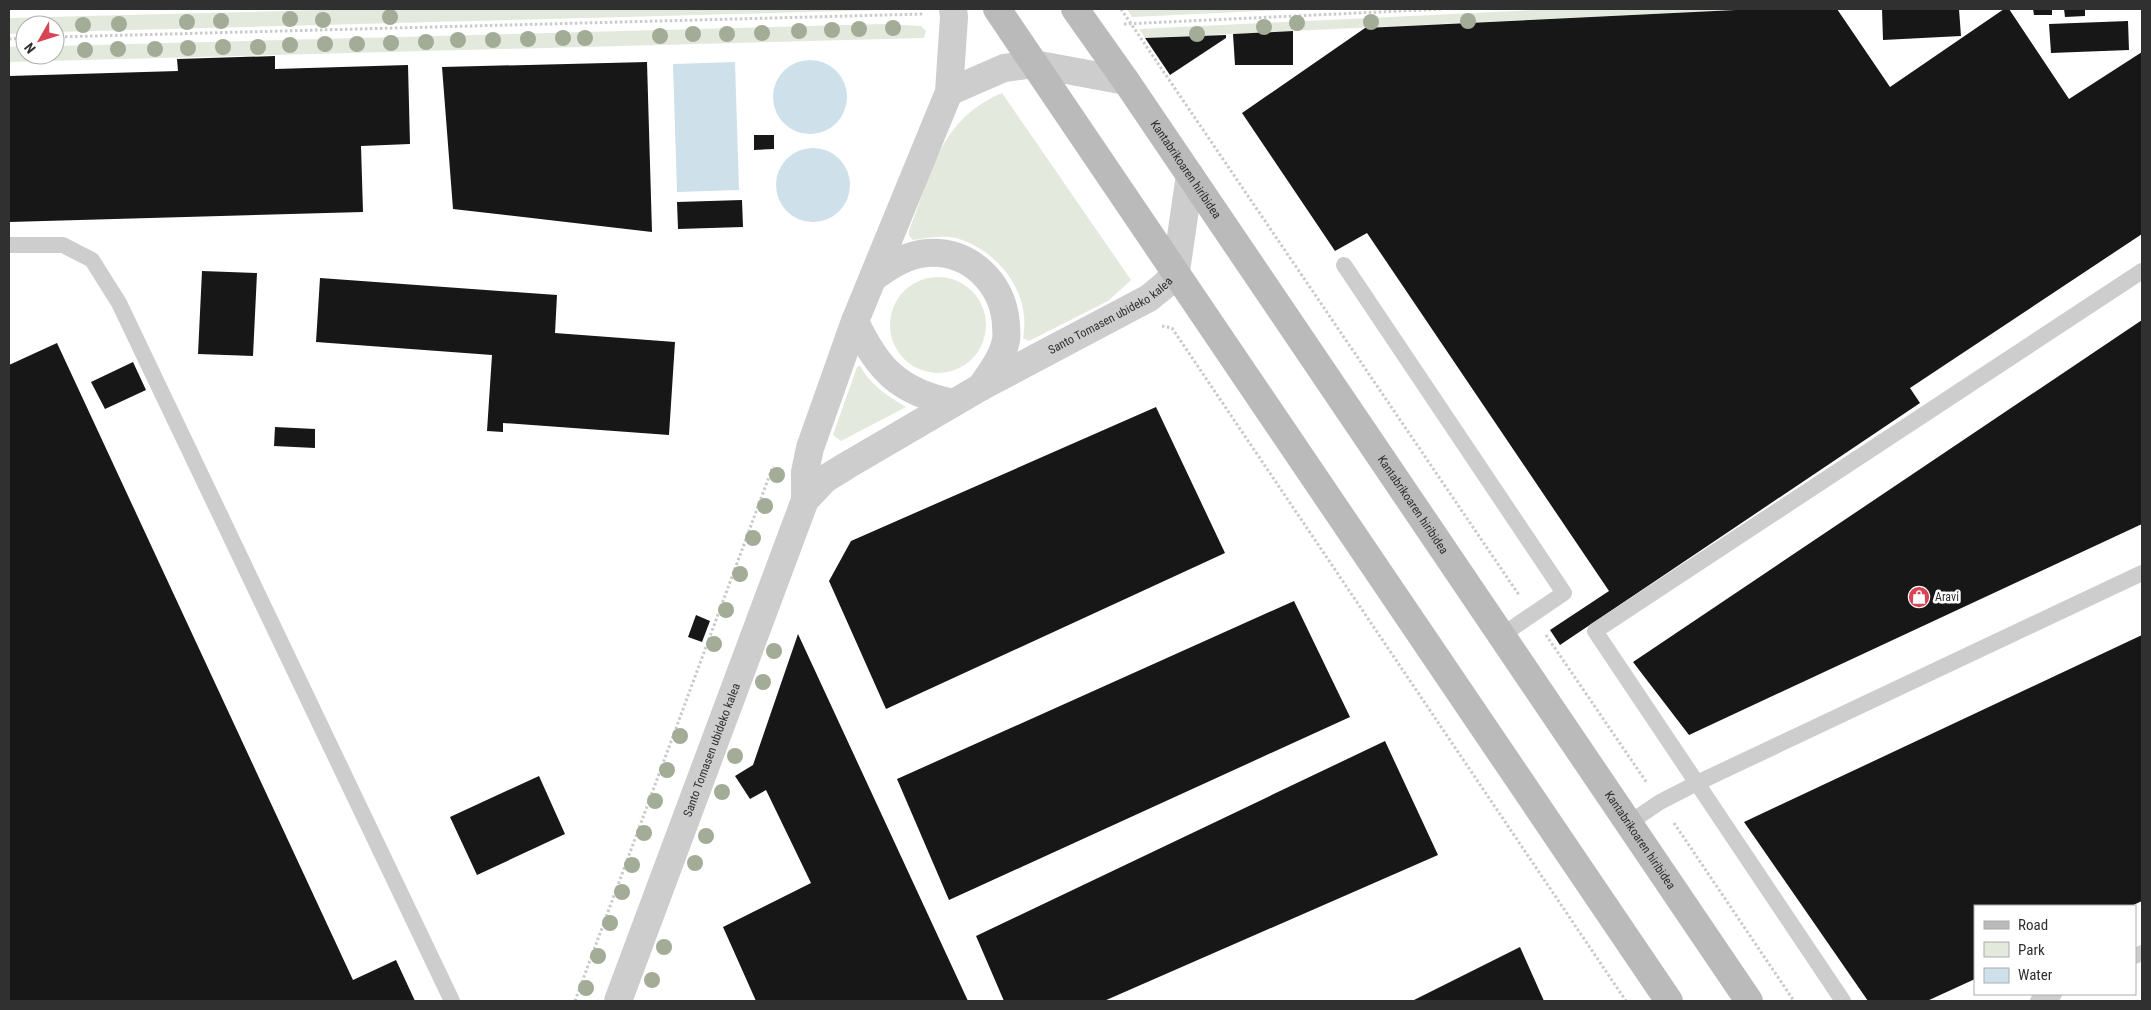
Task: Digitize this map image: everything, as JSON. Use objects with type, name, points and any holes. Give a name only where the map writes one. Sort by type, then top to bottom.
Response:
[{"type":"main road","points":[[997,9],[1670,1001]]},
{"type":"main road","name":"Kantabrikoaren hiribidea","points":[[1081,17],[1502,634],[1749,1001]]},
{"type":"street","name":"Santo Tomasen ubideko kalea","points":[[618,1001],[804,500],[805,472],[810,448],[855,321],[949,92],[953,22]]},
{"type":"street","points":[[949,92],[1004,68],[1034,64],[1126,81]]},
{"type":"street","name":"Santo Tomasen ubideko kalea","points":[[804,500],[825,479],[953,403],[1149,298],[1166,284],[1176,271],[1190,175]]},
{"type":"street","name":"Santo Tomasen ubideko kalea","points":[[873,278],[893,263],[929,253],[957,257],[987,276],[1004,309],[1006,339],[998,362],[982,387]]},
{"type":"street","points":[[855,321],[867,346],[884,369],[926,397],[953,403]]},
{"type":"lane","points":[[9,245],[63,245],[92,260],[120,302],[452,1001]]},
{"type":"lane","points":[[1344,265],[1564,593],[1502,634]]},
{"type":"lane","points":[[1843,1001],[1595,631],[2142,271]]},
{"type":"lane","points":[[1629,823],[1660,802],[1697,783],[2142,573]]},
{"type":"lane","points":[[2038,1001],[2052,995]]},
{"type":"path","points":[[1121,9],[1794,1001]]},
{"type":"path","points":[[1081,17],[1130,24],[1443,9]]},
{"type":"path","points":[[65,37],[932,14],[953,22]]},
{"type":"path","points":[[1156,325],[1172,328],[1626,1001]]},
{"type":"path","points":[[575,1001],[773,465]]},
{"type":"green space","points":[[358,9],[925,9],[65,32],[65,17]]},
{"type":"green space","points":[[1127,9],[1306,9],[1132,17]]},
{"type":"green space","points":[[1556,9],[1756,9],[1145,38],[1139,29]]},
{"type":"green space","points":[[9,18],[15,18],[15,34],[9,34]]},
{"type":"green space","points":[[882,24],[921,26],[926,31],[924,38],[65,61],[65,46]]},
{"type":"green space","points":[[9,47],[15,47],[15,62],[9,62]]},
{"type":"green space","points":[[1002,93],[1131,280],[1108,301],[1029,341],[1023,338],[1024,321],[1022,305],[1017,290],[1009,276],[998,263],[985,252],[956,238],[940,237],[913,240],[909,236],[909,231],[932,169],[951,133],[964,118],[981,104]]},
{"type":"green space","points":[[938,277],[956,280],[972,291],[983,307],[986,325],[983,343],[972,359],[956,370],[938,373],[920,370],[904,359],[893,343],[890,325],[893,307],[904,291],[920,280]]},
{"type":"green space","points":[[860,366],[869,379],[880,389],[906,407],[841,441],[833,435],[857,367]]},
{"type":"water","points":[[810,60],[831,66],[841,76],[847,97],[841,118],[831,128],[810,134],[789,128],[779,118],[773,97],[779,76],[789,66]]},
{"type":"water","points":[[735,62],[739,190],[677,192],[673,64]]},
{"type":"water","points":[[813,148],[834,154],[844,164],[850,185],[844,206],[834,216],[813,222],[792,216],[782,206],[776,185],[782,164],[792,154]]},
{"type":"building","points":[[1756,9],[1837,9],[1890,87],[2004,9],[2009,9],[2069,99],[2142,52],[2142,234],[1910,388],[1920,403],[1560,645],[1550,630],[1609,591],[1367,233],[1335,251],[1242,113],[1365,28]]},
{"type":"building","points":[[1882,9],[1959,9],[1961,36],[1883,40]]},
{"type":"building","points":[[2033,9],[2052,9],[2052,15],[2034,15]]},
{"type":"building","points":[[2064,9],[2085,9],[2085,16],[2065,17]]},
{"type":"building","points":[[2128,21],[2129,50],[2051,53],[2049,24]]},
{"type":"building","points":[[1293,31],[1293,65],[1235,65],[1233,34]]},
{"type":"building","points":[[1226,35],[1226,38],[1170,75],[1145,38]]},
{"type":"building","points":[[275,56],[275,69],[408,65],[410,144],[361,146],[363,212],[9,222],[9,76],[178,71],[177,59]]},
{"type":"building","points":[[647,62],[652,232],[453,209],[442,67]]},
{"type":"building","points":[[754,135],[774,135],[774,149],[754,150]]},
{"type":"building","points":[[742,200],[743,227],[678,229],[677,202]]},
{"type":"building","points":[[202,271],[257,273],[253,356],[198,354]]},
{"type":"building","points":[[320,278],[557,295],[555,333],[675,342],[669,435],[503,423],[503,432],[487,431],[492,355],[316,342]]},
{"type":"building","points":[[2142,320],[2142,524],[1689,735],[1633,662]]},
{"type":"building","points":[[57,343],[353,980],[396,960],[415,1001],[9,1001],[9,365]]},
{"type":"building","points":[[133,362],[146,390],[105,409],[91,382]]},
{"type":"building","points":[[1156,407],[1225,553],[886,709],[829,581],[851,541]]},
{"type":"building","points":[[275,427],[315,429],[315,448],[274,446]]},
{"type":"building","points":[[1294,601],[1350,717],[949,900],[897,779]]},
{"type":"building","points":[[696,615],[710,621],[702,642],[688,637]]},
{"type":"building","points":[[798,634],[968,1001],[756,1001],[723,927],[811,883],[766,790],[750,799],[735,776],[753,765]]},
{"type":"building","points":[[2142,635],[2142,901],[2133,905],[1974,905],[1974,979],[1927,1001],[1868,1001],[1744,822]]},
{"type":"building","points":[[1385,741],[1438,855],[1104,1001],[1004,1001],[976,936]]},
{"type":"building","points":[[539,776],[565,834],[477,875],[450,817]]},
{"type":"building","points":[[1520,947],[1544,1001],[1412,1001]]},
{"type":"place","name":"Aravi","points":[[1919,597]]}]
